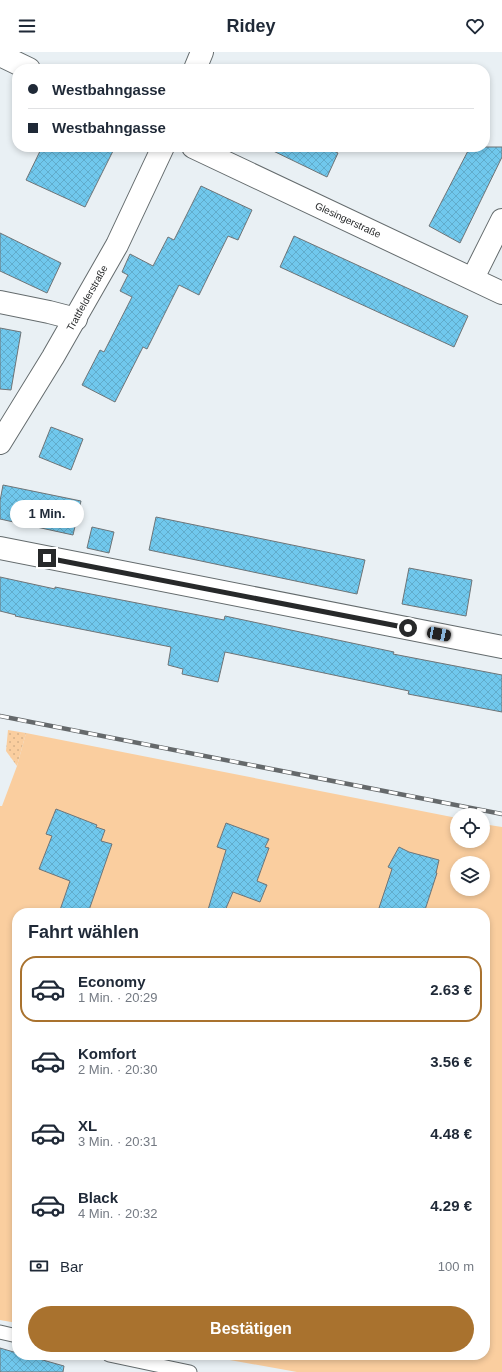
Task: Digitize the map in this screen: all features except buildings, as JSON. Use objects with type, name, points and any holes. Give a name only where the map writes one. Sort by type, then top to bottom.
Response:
[{"type":"street","points":[[197,64],[202,52]]},
{"type":"street","points":[[0,55],[19,64]]},
{"type":"street","name":"Trattfelderstraße","points":[[0,443],[76,319],[117,245],[161,152]]},
{"type":"street","name":"Glesingerstraße","points":[[204,152],[502,292]]},
{"type":"street","points":[[473,278],[502,220]]},
{"type":"street","points":[[0,302],[76,319]]},
{"type":"street","points":[[0,548],[502,647]]},
{"type":"lane","points":[[0,1332],[12,1335]]},
{"type":"lane","points":[[133,1360],[190,1372]]},
{"type":"shaded area","points":[[8,730],[26,733],[17,766],[6,751]]},
{"type":"shaded area","points":[[26,733],[450,817],[450,848],[490,848],[490,825],[502,827],[502,1372],[297,1372],[230,1360],[490,1360],[490,908],[12,908],[12,1322],[0,1320],[0,806],[2,806],[17,766]]},
{"type":"railway","points":[[0,716],[502,814]]},
{"type":"route","points":[[47,558],[408,628]]}]
